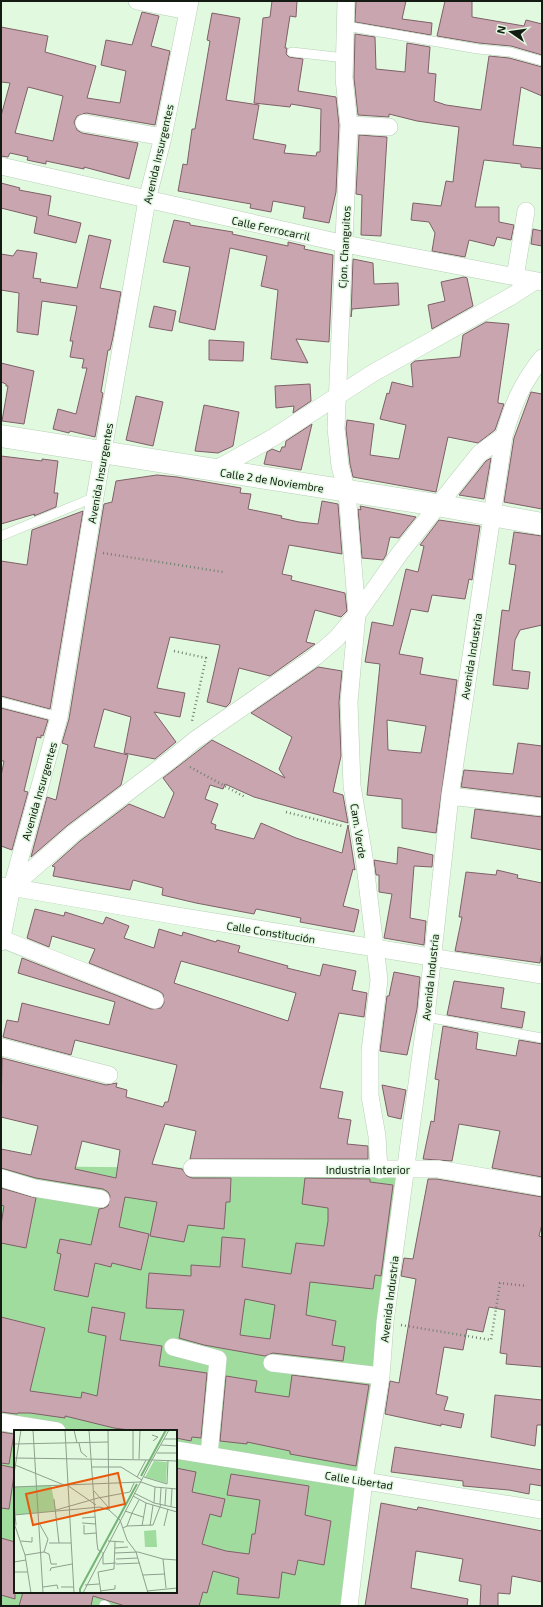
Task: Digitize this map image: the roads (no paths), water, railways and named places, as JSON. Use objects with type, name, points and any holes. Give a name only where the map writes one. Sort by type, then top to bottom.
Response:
[{"type":"street","points":[[137,1],[189,6]]},
{"type":"street","name":"Cjon. Changuitos","points":[[346,1],[344,78],[349,125],[336,428],[340,466],[347,492]]},
{"type":"street","name":"Avenida Insurgentes","points":[[2,934],[6,886],[59,717],[88,550],[95,498],[147,200],[163,136],[189,6]]},
{"type":"street","points":[[84,123],[163,136]]},
{"type":"street","points":[[349,125],[389,127]]},
{"type":"street","name":"Calle Ferrocarril","points":[[1,166],[345,244],[538,281]]},
{"type":"street","points":[[515,277],[526,211]]},
{"type":"street","points":[[213,471],[274,437],[374,373],[538,281]]},
{"type":"street","name":"Avenida Industria","points":[[349,1606],[364,1481],[381,1376],[385,1322],[426,1017],[450,796],[504,436],[513,404],[526,378],[542,358]]},
{"type":"street","name":"Calle 2 de Noviembre","points":[[1,436],[213,471],[438,505],[542,524]]},
{"type":"street","points":[[6,886],[195,740],[315,657],[337,638],[357,614],[400,554],[479,454],[504,436]]},
{"type":"street","name":"Cam. Verde","points":[[347,492],[357,614],[349,709],[352,786],[360,831],[379,980],[370,1051],[370,1096],[377,1136],[379,1170]]},
{"type":"street","points":[[450,796],[542,807]]},
{"type":"street","name":"Calle Constitución","points":[[6,886],[374,949],[542,975]]},
{"type":"street","points":[[2,934],[155,1000]]},
{"type":"street","points":[[1,1047],[109,1075]]},
{"type":"street","name":"Industria Interior","points":[[192,1168],[379,1170],[438,1169],[542,1187]]},
{"type":"street","points":[[1,1178],[34,1188],[101,1199]]},
{"type":"street","points":[[173,1347],[218,1359],[209,1455]]},
{"type":"street","points":[[272,1363],[381,1376]]},
{"type":"street","points":[[1,1422],[50,1430]]},
{"type":"street","name":"Calle Libertad","points":[[177,1450],[541,1509]]},
{"type":"lane","points":[[346,26],[478,49],[510,52],[542,61]]},
{"type":"lane","points":[[292,52],[345,58]]},
{"type":"lane","points":[[1,536],[95,498]]},
{"type":"lane","points":[[1,702],[59,717]]},
{"type":"lane","points":[[426,1017],[542,1038]]}]
